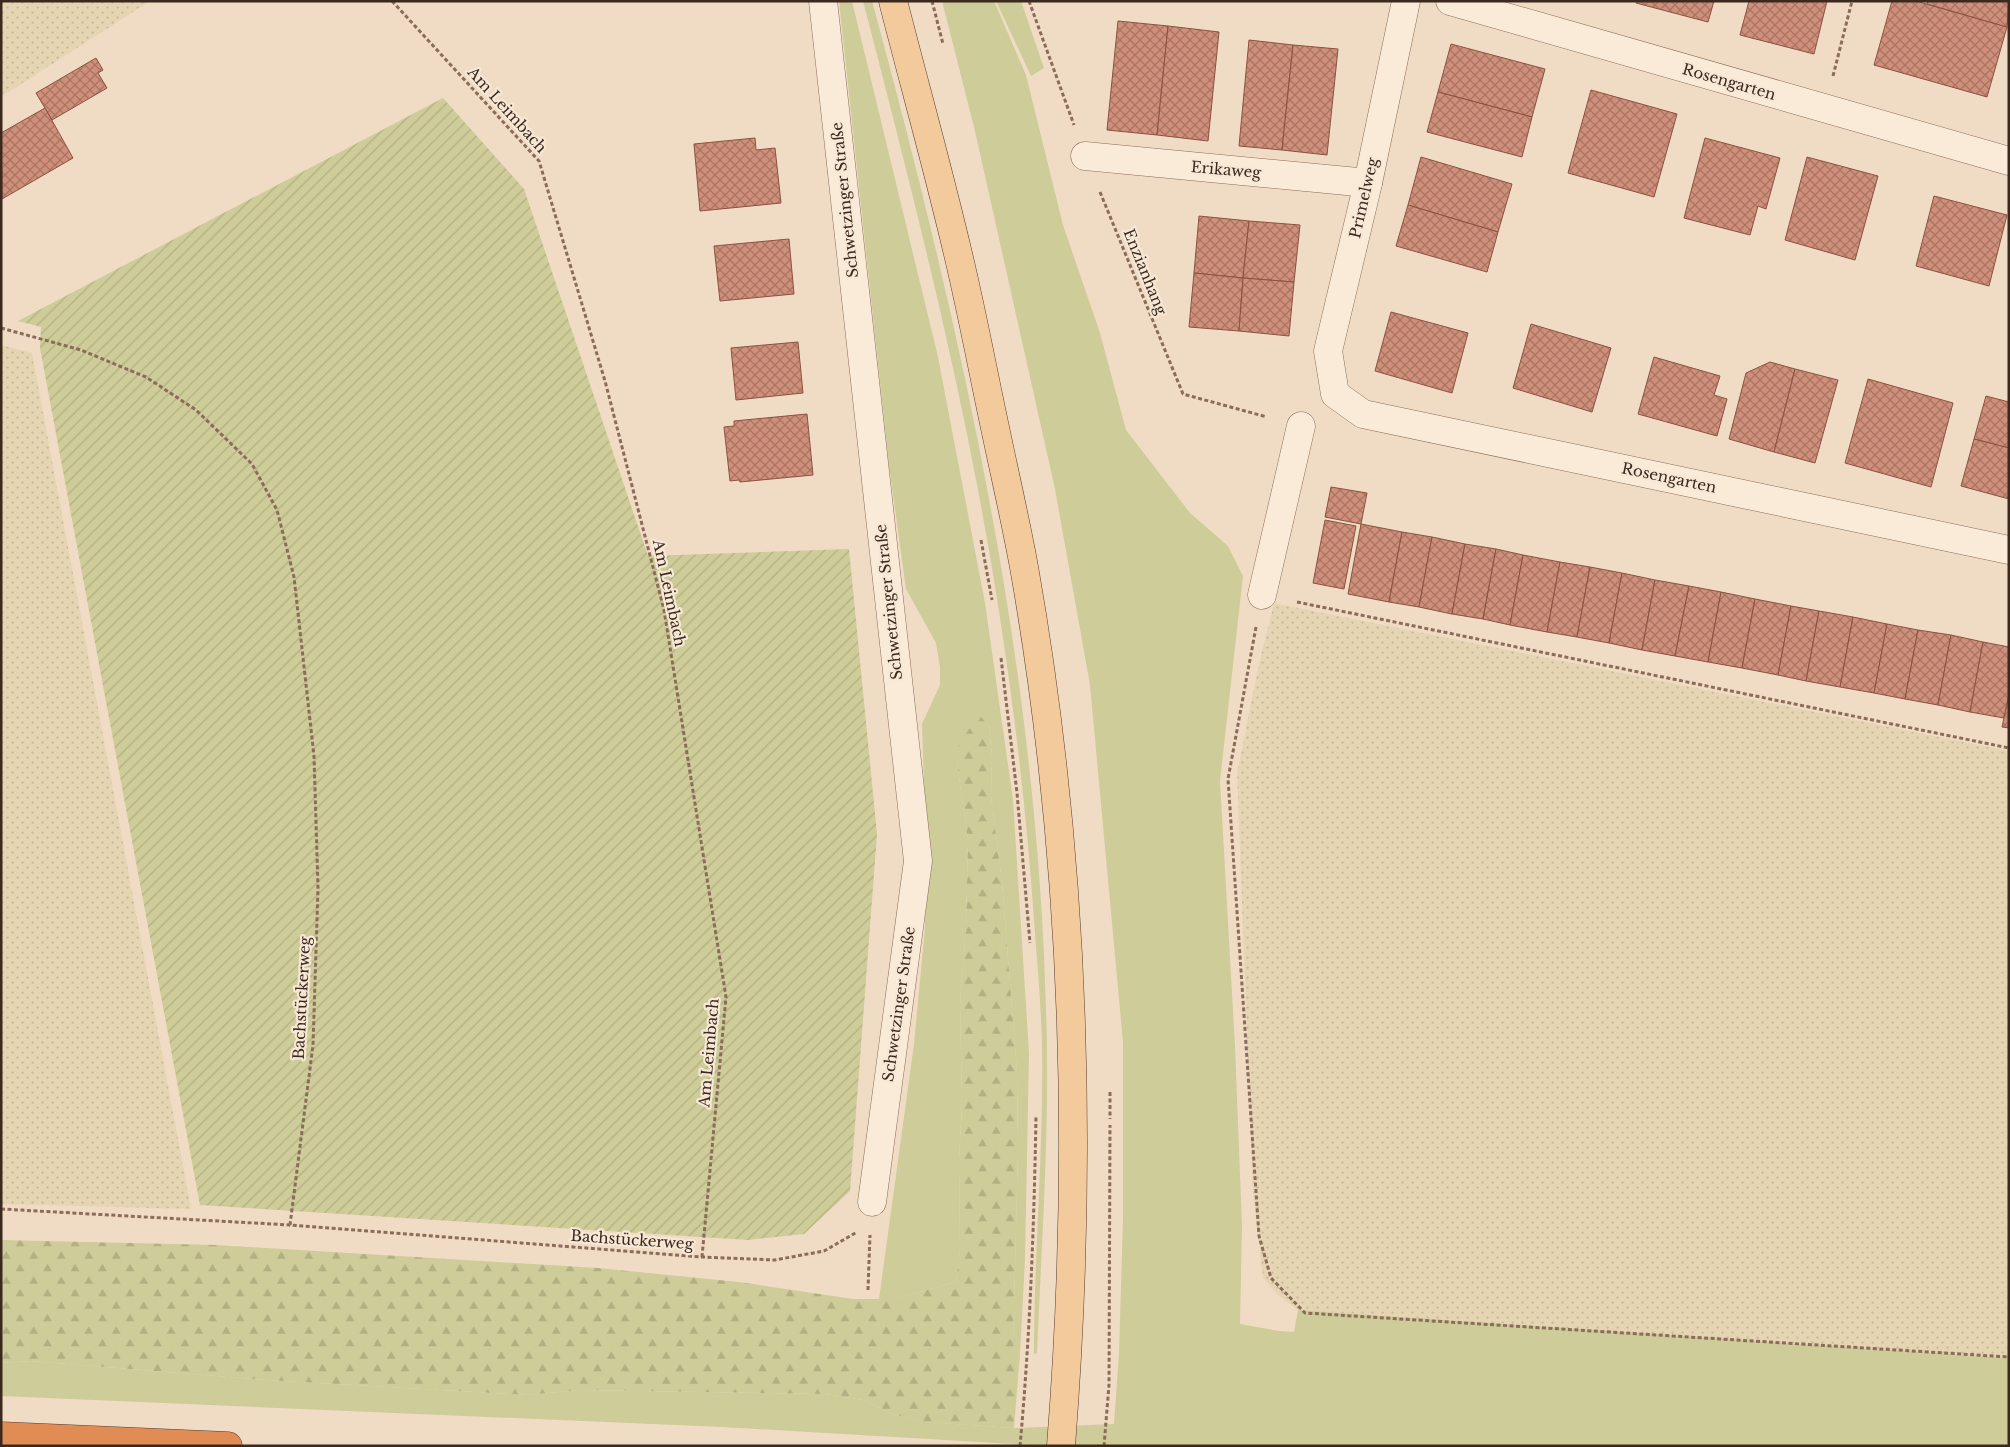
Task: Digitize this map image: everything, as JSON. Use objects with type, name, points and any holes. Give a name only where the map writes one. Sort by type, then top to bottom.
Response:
[{"type":"highway","points":[[1,1436],[228,1446]]},
{"type":"main road","points":[[893,1],[959,258],[1024,566],[1048,733],[1064,887],[1072,1029],[1073,1170],[1066,1382],[1060,1446]]},
{"type":"street","name":"Schwetzinger Straße","points":[[822,1],[918,861],[872,1202]]},
{"type":"street","name":"Primelweg","points":[[1335,394],[1328,351],[1368,183],[1406,1]]},
{"type":"street","name":"Rosengarten","points":[[1450,1],[1825,110],[2009,161]]},
{"type":"street","name":"Erikaweg","points":[[1085,156],[1368,183]]},
{"type":"street","name":"Rosengarten","points":[[1335,394],[1363,414],[2009,550]]},
{"type":"street","points":[[1262,594],[1301,426]]},
{"type":"path","name":"Am Leimbach","points":[[392,1],[540,161],[606,381],[664,610],[726,997],[702,1257]]},
{"type":"path","name":"Enzianhang","points":[[1029,1],[1085,156],[1183,394],[1301,426]]},
{"type":"path","points":[[1825,110],[1852,1]]},
{"type":"path","name":"Bachstückerweg","points":[[1,328],[80,350],[138,374],[196,410],[252,464],[277,510],[294,577],[313,747],[318,888],[313,1045],[290,1225],[702,1257],[776,1260],[824,1251],[856,1233],[872,1202]]},
{"type":"path","points":[[980,536],[992,601]]},
{"type":"path","points":[[2009,748],[1262,594],[1228,779],[1259,1236],[1271,1278],[1305,1314],[2009,1357]]},
{"type":"path","points":[[1000,648],[1017,793],[1030,946]]},
{"type":"path","points":[[1020,1446],[1026,1381],[1036,1108]]},
{"type":"path","points":[[868,1290],[872,1202]]},
{"type":"path","points":[[1,1209],[290,1225]]},
{"type":"path","points":[[1104,1446],[1110,1385]]},
{"type":"shaded area","points":[[1,1],[150,1],[1,97]]},
{"type":"shaded area","points":[[1,345],[32,353],[191,1209],[1,1204]]},
{"type":"shaded area","points":[[1274,603],[2009,751],[2009,1358],[1298,1310],[1279,1296],[1263,1278],[1253,1192],[1237,773],[1259,664]]},
{"type":"green space","points":[[839,1],[852,1],[938,357],[985,603],[1013,800],[1029,1053],[1025,1260],[1020,1354],[1013,1344],[1018,1153],[1017,1072],[1002,882],[991,796],[992,756],[989,726],[981,718],[959,746],[957,763],[968,840],[966,927],[960,1004],[962,1104],[959,1159],[960,1249],[956,1282],[894,1299],[879,1299],[914,1044],[925,928],[926,841],[922,724],[940,685],[940,667],[936,643],[906,589],[889,465]]},
{"type":"green space","points":[[863,1],[872,1],[933,236],[960,354],[984,473],[1023,713],[1036,833],[1044,954],[1047,1044],[1044,1205],[1037,1353],[1034,1354],[1042,1121],[1041,1029],[1030,866],[1019,758],[997,597],[966,429],[910,184]]},
{"type":"green space","points":[[942,1],[994,1],[1026,75],[1063,225],[1100,333],[1126,430],[1190,513],[1228,546],[1243,576],[1220,781],[1235,1046],[1242,1226],[1240,1324],[1294,1332],[1298,1310],[2009,1358],[2009,1446],[1050,1446],[722,1427],[1,1396],[1,1363],[31,1361],[266,1380],[528,1395],[579,1390],[826,1394],[863,1400],[896,1415],[925,1422],[1014,1428],[1114,1424],[1119,1354],[1123,1220],[1123,1042],[1090,685],[1055,489],[975,131]]},
{"type":"green space","points":[[996,1],[1021,1],[1044,68],[1031,76]]},
{"type":"green space","points":[[443,98],[524,189],[648,556],[849,549],[877,834],[850,1191],[804,1234],[748,1240],[200,1205],[40,348],[41,327],[18,321]]},
{"type":"green space","points":[[981,717],[989,726],[992,756],[991,796],[1002,882],[1017,1072],[1018,1153],[1013,1344],[1020,1354],[1014,1428],[924,1422],[896,1415],[863,1400],[826,1394],[579,1390],[528,1395],[266,1380],[31,1361],[1,1363],[1,1240],[216,1245],[598,1268],[739,1282],[853,1299],[894,1299],[956,1282],[960,1249],[959,1159],[962,1104],[960,1004],[966,927],[968,840],[957,763],[958,746],[969,729]]},
{"type":"building","points":[[1637,1],[1714,1],[1708,22],[1636,3]]},
{"type":"building","points":[[1749,1],[1827,1],[1814,54],[1740,35]]},
{"type":"building","points":[[1892,1],[1916,1],[2007,27],[1987,97],[1874,65]]},
{"type":"building","points":[[1928,1],[2009,1],[2007,27],[1927,4]]},
{"type":"building","points":[[1118,21],[1168,26],[1157,135],[1107,130]]},
{"type":"building","points":[[1168,26],[1219,32],[1208,141],[1157,135]]},
{"type":"building","points":[[1249,40],[1293,45],[1282,150],[1239,146]]},
{"type":"building","points":[[1451,44],[1545,69],[1532,117],[1438,92]]},
{"type":"building","points":[[1293,45],[1338,49],[1327,155],[1282,150]]},
{"type":"building","points":[[96,58],[103,70],[98,73],[107,88],[52,120],[36,93]]},
{"type":"building","points":[[1591,90],[1677,114],[1654,197],[1568,173]]},
{"type":"building","points":[[1438,92],[1532,117],[1522,157],[1427,132]]},
{"type":"building","points":[[45,108],[73,158],[2,199],[1,133]]},
{"type":"building","points":[[755,138],[756,150],[775,148],[781,203],[700,211],[694,144]]},
{"type":"building","points":[[1705,138],[1780,158],[1766,209],[1758,206],[1750,235],[1684,218]]},
{"type":"building","points":[[1421,157],[1512,184],[1498,232],[1408,205]]},
{"type":"building","points":[[1807,157],[1878,176],[1855,260],[1785,240]]},
{"type":"building","points":[[1934,196],[2007,215],[1989,286],[1916,266]]},
{"type":"building","points":[[1408,205],[1498,232],[1487,272],[1396,246]]},
{"type":"building","points":[[1199,216],[1249,221],[1243,278],[1194,273]]},
{"type":"building","points":[[1249,221],[1300,225],[1294,282],[1243,278]]},
{"type":"building","points":[[789,239],[794,294],[720,301],[714,246]]},
{"type":"building","points":[[1194,273],[1243,278],[1239,331],[1189,327]]},
{"type":"building","points":[[1243,278],[1294,282],[1289,336],[1239,331]]},
{"type":"building","points":[[1391,312],[1468,333],[1452,393],[1375,371]]},
{"type":"building","points":[[1531,324],[1611,348],[1592,412],[1513,388]]},
{"type":"building","points":[[798,342],[803,393],[736,400],[731,348]]},
{"type":"building","points":[[1654,357],[1720,376],[1714,395],[1727,399],[1717,436],[1638,414]]},
{"type":"building","points":[[1770,362],[1795,369],[1774,452],[1729,439],[1746,373]]},
{"type":"building","points":[[1795,369],[1838,380],[1815,463],[1774,452]]},
{"type":"building","points":[[1868,379],[1953,403],[1931,487],[1845,463]]},
{"type":"building","points":[[1986,396],[2009,402],[2009,448],[1974,439]]},
{"type":"building","points":[[807,414],[813,475],[740,482],[739,480],[730,481],[724,427],[734,426],[734,421]]},
{"type":"building","points":[[1974,439],[2009,448],[2009,499],[1961,486]]},
{"type":"building","points":[[1331,487],[1367,493],[1361,524],[1325,517]]},
{"type":"building","points":[[1325,520],[1356,526],[1344,589],[1313,583]]},
{"type":"building","points":[[1361,524],[1402,532],[1389,602],[1348,594]]},
{"type":"building","points":[[1402,532],[1432,537],[1419,607],[1389,602]]},
{"type":"building","points":[[1432,537],[1465,544],[1452,614],[1419,607]]},
{"type":"building","points":[[1465,544],[1496,549],[1483,619],[1452,614]]},
{"type":"building","points":[[1496,549],[1523,555],[1510,625],[1483,619]]},
{"type":"building","points":[[1523,555],[1560,562],[1547,632],[1510,625]]},
{"type":"building","points":[[1560,562],[1590,567],[1577,637],[1547,632]]},
{"type":"building","points":[[1590,567],[1622,573],[1609,643],[1577,637]]},
{"type":"building","points":[[1622,573],[1655,580],[1642,650],[1609,643]]},
{"type":"building","points":[[1655,580],[1689,586],[1675,656],[1642,650]]},
{"type":"building","points":[[1689,586],[1721,592],[1708,662],[1675,656]]},
{"type":"building","points":[[1721,592],[1755,599],[1742,668],[1708,662]]},
{"type":"building","points":[[1755,599],[1791,606],[1778,675],[1742,668]]},
{"type":"building","points":[[1791,606],[1819,611],[1806,681],[1778,675]]},
{"type":"building","points":[[1819,611],[1853,617],[1840,687],[1806,681]]},
{"type":"building","points":[[1853,617],[1887,624],[1874,693],[1840,687]]},
{"type":"building","points":[[1887,624],[1918,630],[1905,699],[1874,693]]},
{"type":"building","points":[[1918,630],[1951,635],[1938,705],[1905,699]]},
{"type":"building","points":[[1951,635],[1983,642],[1970,712],[1938,705]]},
{"type":"building","points":[[1983,642],[2009,647],[2009,695],[2004,718],[1970,712]]},
{"type":"building","points":[[2009,695],[2009,728],[2002,727]]}]
